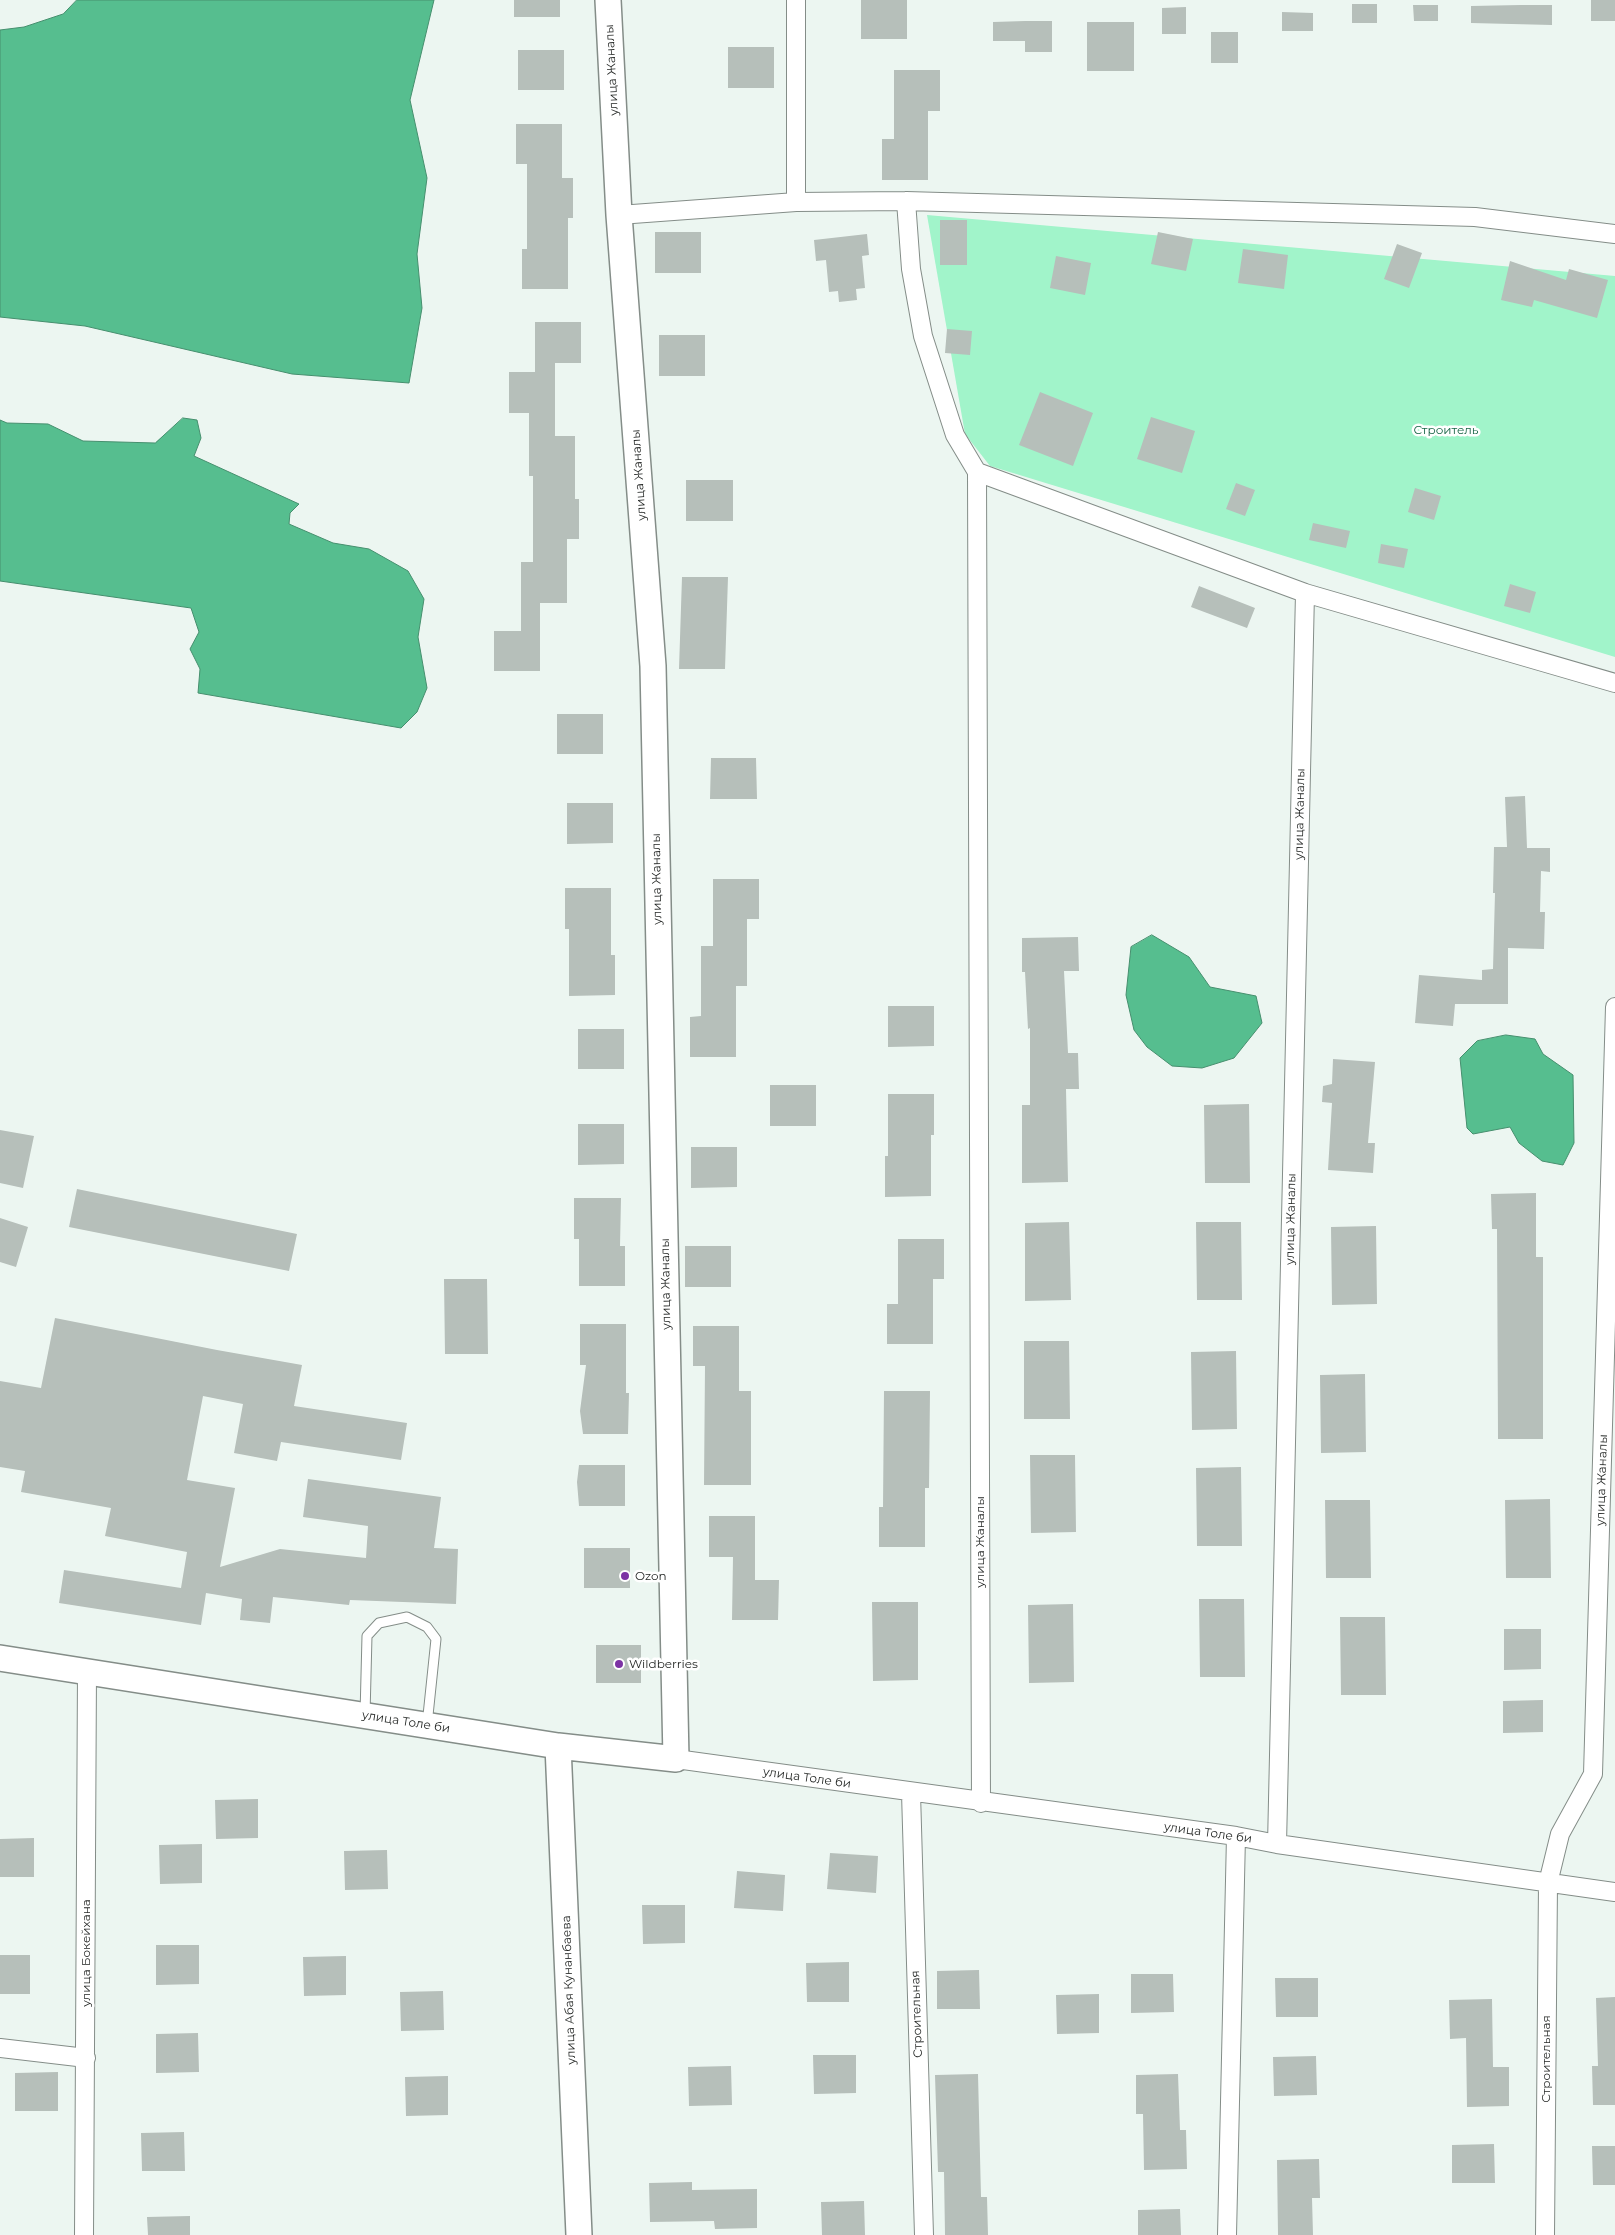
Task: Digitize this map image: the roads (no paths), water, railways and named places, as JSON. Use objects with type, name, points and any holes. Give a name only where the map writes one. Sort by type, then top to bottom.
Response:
[{"type":"street","name":"улица Жаналы","points":[[608,0],[619,215],[653,666],[676,1759]]},
{"type":"street","points":[[796,0],[796,202]]},
{"type":"street","points":[[619,215],[796,202],[906,201],[1475,217],[1615,234]]},
{"type":"street","points":[[906,201],[911,269],[923,336],[955,435],[977,472],[1305,593],[1615,684]]},
{"type":"street","name":"улица Жаналы","points":[[977,472],[981,1802]]},
{"type":"street","name":"улица Жаналы","points":[[1277,1844],[1305,593]]},
{"type":"street","name":"улица Жаналы","points":[[1548,1882],[1560,1834],[1594,1774],[1612,1239],[1615,1007]]},
{"type":"street","name":"улица Толе би","points":[[0,1658],[558,1746],[676,1759],[1236,1836],[1277,1844],[1615,1892]]},
{"type":"street","name":"улица Бокейхана","points":[[84,2235],[87,1671]]},
{"type":"street","name":"улица Абая Кунанбаева","points":[[558,1746],[579,2235]]},
{"type":"street","name":"Строительная","points":[[911,1792],[924,2235]]},
{"type":"street","points":[[1227,2235],[1236,1836]]},
{"type":"street","name":"Строительная","points":[[1545,2235],[1548,1882]]},
{"type":"street","points":[[0,2048],[86,2058]]},
{"type":"lane","points":[[365,1715],[367,1636],[379,1622],[407,1617],[427,1627],[436,1639],[427,1725]]},
{"type":"place","name":"Ozon","points":[[625,1576]]},
{"type":"place","name":"Wildberries","points":[[619,1664]]},
{"type":"park label","name":"Строитель","points":[[1446,430]]}]
